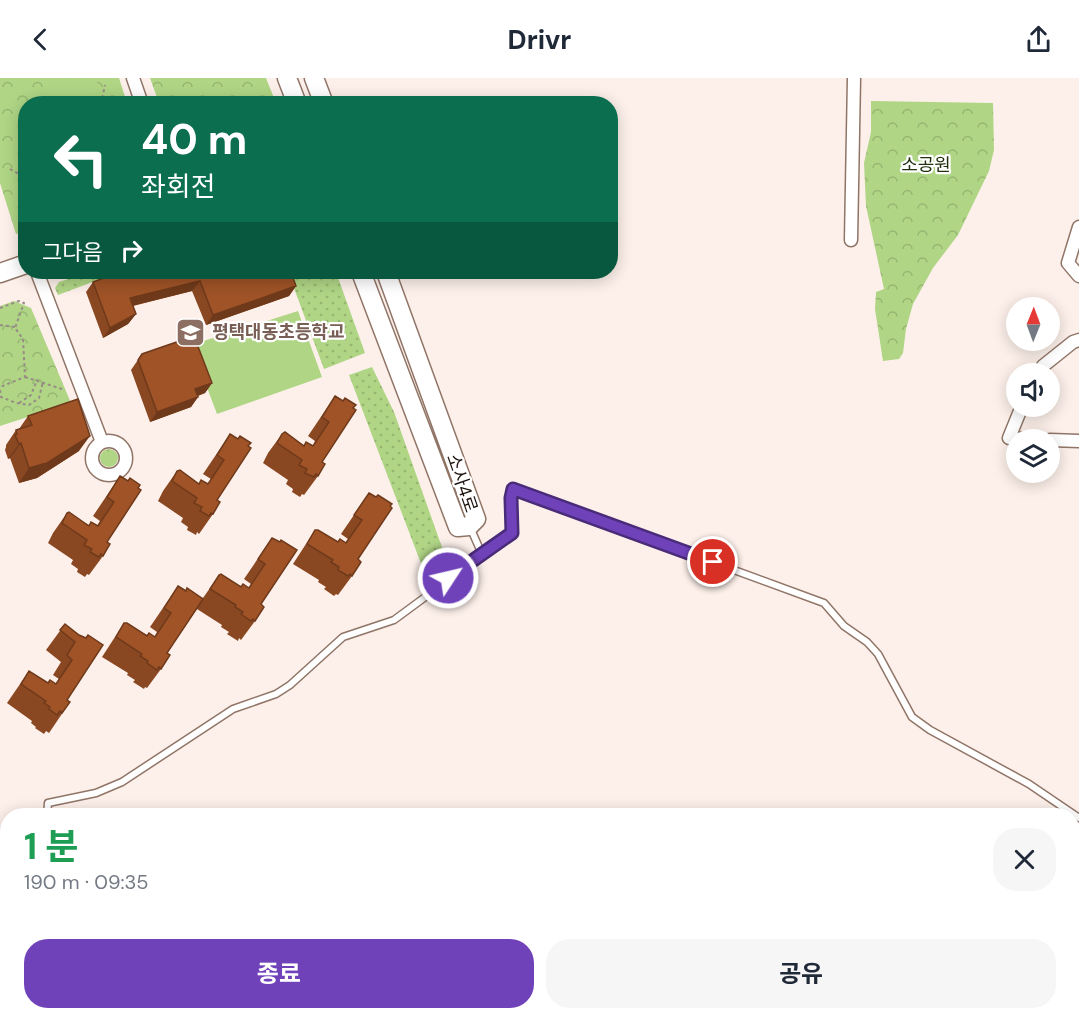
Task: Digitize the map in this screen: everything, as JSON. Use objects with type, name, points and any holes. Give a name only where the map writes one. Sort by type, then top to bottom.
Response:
[{"type":"main road","points":[[287,78],[294,96]]},
{"type":"main road","points":[[314,78],[321,96]]},
{"type":"main road","points":[[0,273],[18,267]]},
{"type":"main road","name":"소사4로","points":[[364,279],[458,527],[470,526],[476,519],[389,279]]},
{"type":"street","points":[[133,78],[139,96]]},
{"type":"street","points":[[851,240],[854,78]]},
{"type":"street","points":[[1079,227],[1068,263],[1079,276]]},
{"type":"street","points":[[40,279],[102,442]]},
{"type":"street","points":[[1047,363],[1073,342],[1079,340]]},
{"type":"street","points":[[1060,440],[1079,441]]},
{"type":"lane","points":[[48,808],[48,803],[96,793],[122,782],[232,709],[276,694],[290,685],[343,637],[394,620],[512,533],[513,489],[824,603],[844,626],[867,642],[878,654],[912,717],[930,730],[1029,784],[1064,808]]},
{"type":"lane","points":[[470,526],[481,552]]},
{"type":"path","points":[[103,96],[105,85]]},
{"type":"path","points":[[10,169],[18,174]]},
{"type":"path","points":[[0,308],[19,301],[24,303],[15,328]]},
{"type":"path","points":[[0,325],[15,328],[23,339],[25,376]]},
{"type":"path","points":[[42,382],[39,398],[29,405],[1,397],[0,388],[25,376],[62,389]]},
{"type":"path","points":[[18,403],[31,394],[37,380]]},
{"type":"green space","points":[[0,78],[119,78],[125,96],[18,96],[18,233],[16,234],[0,183]]},
{"type":"green space","points":[[52,78],[98,79],[93,96],[46,96]]},
{"type":"green space","points":[[150,78],[266,78],[273,96],[156,96]]},
{"type":"green space","name":"소공원","points":[[871,101],[993,103],[994,150],[989,171],[958,235],[933,268],[913,304],[906,329],[903,353],[899,359],[883,361],[875,309],[876,292],[884,289],[866,206],[864,163],[871,132]]},
{"type":"green space","points":[[68,279],[100,279],[58,295],[55,288],[59,282]]},
{"type":"green space","points":[[291,279],[339,279],[365,353],[324,369]]},
{"type":"green space","points":[[14,301],[31,308],[71,403],[0,426],[0,306]]},
{"type":"green space","points":[[298,311],[322,377],[217,414],[191,345]]},
{"type":"green space","points":[[372,367],[394,412],[449,567],[427,579],[349,375]]},
{"type":"green space","points":[[105,449],[113,449],[118,454],[116,465],[105,467],[100,462],[100,454]]},
{"type":"building","points":[[101,279],[294,279],[296,286],[213,315],[200,281],[130,298],[136,314],[110,328],[93,282]]},
{"type":"building","points":[[194,336],[212,383],[195,389],[198,397],[157,412],[138,360],[142,354]]},
{"type":"building","points":[[335,396],[343,401],[345,398],[356,405],[353,408],[356,410],[322,462],[325,464],[318,476],[316,474],[314,477],[305,473],[307,469],[299,465],[302,460],[277,443],[285,432],[304,446],[306,442],[313,446],[329,422],[322,417]]},
{"type":"building","points":[[78,399],[90,436],[47,463],[29,468],[21,443],[19,444],[15,435],[16,430],[32,425],[28,416]]},
{"type":"building","points":[[230,434],[238,439],[240,436],[251,443],[248,446],[251,448],[217,500],[220,502],[213,514],[209,516],[200,511],[202,507],[194,503],[197,498],[172,481],[177,471],[180,470],[199,484],[201,480],[208,484],[224,460],[217,455]]},
{"type":"building","points":[[120,476],[128,481],[130,478],[140,485],[138,488],[141,490],[107,542],[110,544],[103,556],[101,554],[99,557],[90,552],[92,549],[84,545],[87,540],[62,523],[69,512],[89,526],[91,522],[98,526],[114,502],[107,497]]},
{"type":"building","points":[[369,493],[376,497],[378,495],[392,504],[390,506],[392,508],[358,559],[361,562],[352,576],[350,574],[348,576],[338,570],[339,567],[331,562],[333,560],[307,544],[315,530],[338,542],[340,539],[346,543],[362,520],[354,515]]},
{"type":"building","points":[[272,538],[280,542],[281,540],[297,550],[261,604],[264,607],[255,621],[253,619],[251,621],[241,614],[243,612],[235,607],[236,605],[210,589],[221,574],[241,587],[243,584],[249,588],[265,564],[258,559]]},
{"type":"building","points":[[178,586],[186,591],[187,588],[203,599],[167,653],[170,655],[161,669],[159,667],[157,670],[140,656],[142,654],[116,637],[124,623],[127,623],[147,636],[149,633],[155,637],[171,613],[164,608]]},
{"type":"building","points":[[65,624],[79,635],[86,638],[88,635],[103,645],[67,700],[70,702],[62,713],[60,711],[57,715],[44,703],[46,701],[21,684],[29,671],[48,683],[50,680],[56,684],[72,660],[67,655],[75,642],[60,630]]},
{"type":"place","name":"평택대동초등학교","points":[[191,332]]},
{"type":"route","points":[[448,578],[512,533],[513,489],[713,562]]}]
